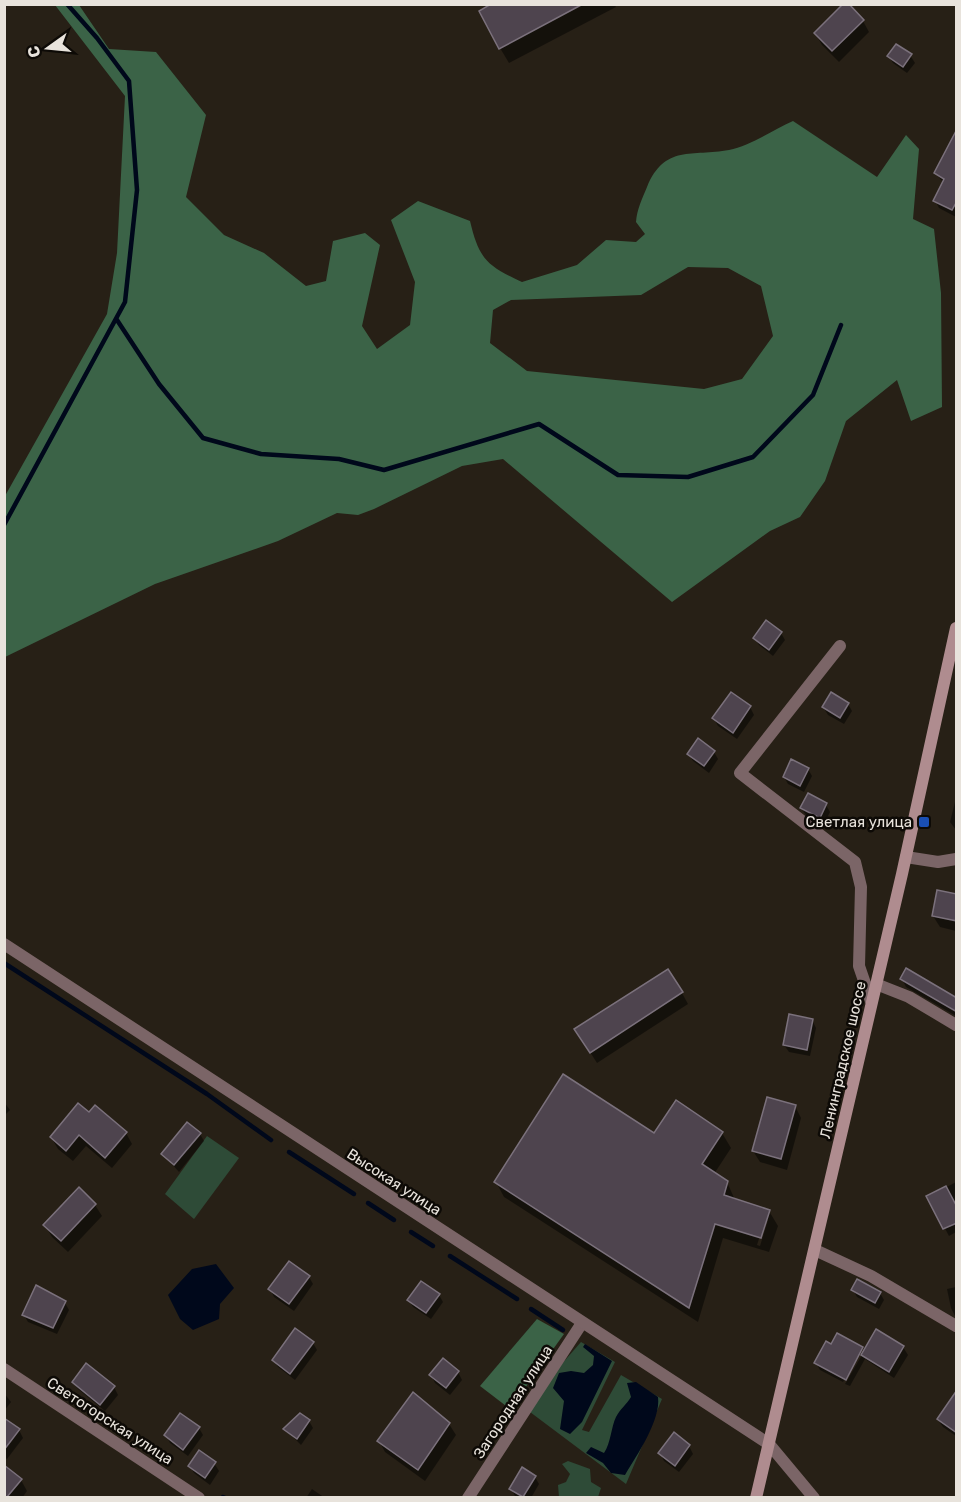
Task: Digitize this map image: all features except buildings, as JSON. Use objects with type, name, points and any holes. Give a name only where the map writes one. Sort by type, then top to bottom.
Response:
[{"type":"main road","name":"Ленинградское шоссе","points":[[756,1497],[906,857],[957,628]]},
{"type":"street","points":[[840,646],[740,773],[855,862],[861,887],[859,966],[871,1001]]},
{"type":"street","points":[[906,857],[938,862],[957,860]]},
{"type":"street","name":"Высокая улица","points":[[4,944],[769,1444],[814,1497]]},
{"type":"street","points":[[876,984],[909,997],[957,1025]]},
{"type":"street","points":[[815,1250],[871,1276],[957,1326]]},
{"type":"street","name":"Загородная улица","points":[[468,1497],[582,1323]]},
{"type":"street","name":"Светогорская улица","points":[[4,1369],[200,1497]]},
{"type":"green space","points":[[55,5],[79,5],[109,49],[156,52],[206,115],[186,197],[224,235],[264,253],[306,286],[326,281],[333,241],[365,233],[380,245],[362,326],[377,349],[410,325],[415,282],[391,220],[418,201],[470,221],[477,244],[486,260],[500,271],[522,282],[577,265],[606,240],[636,242],[645,234],[636,222],[643,196],[654,173],[671,158],[737,148],[793,121],[877,177],[906,135],[919,149],[913,219],[934,229],[941,293],[942,407],[911,421],[897,380],[846,421],[825,481],[800,517],[770,531],[672,602],[503,459],[462,466],[374,509],[358,515],[337,513],[278,541],[155,584],[5,657],[5,496],[107,314],[117,253],[125,96]],"holes":[[[688,267],[728,268],[761,286],[773,336],[742,379],[704,389],[527,371],[490,343],[493,310],[511,300],[641,295]]]},
{"type":"green space","points":[[207,1136],[239,1158],[194,1219],[165,1194]]},
{"type":"green space","points":[[537,1319],[564,1334],[510,1409],[480,1386]]},
{"type":"green space","points":[[581,1342],[615,1362],[582,1430],[589,1432],[621,1375],[662,1399],[626,1484],[530,1412],[553,1374]]},
{"type":"green space","points":[[568,1461],[590,1469],[591,1482],[601,1488],[598,1497],[559,1497],[558,1485],[566,1482],[570,1474],[562,1464]]},
{"type":"water","points":[[216,1264],[234,1288],[220,1304],[219,1319],[193,1330],[180,1319],[168,1295],[192,1269]]},
{"type":"water","points":[[585,1344],[612,1361],[582,1422],[570,1434],[560,1429],[564,1401],[553,1388],[559,1373],[571,1371],[584,1373],[593,1365],[594,1356],[583,1347]]},
{"type":"water","points":[[636,1382],[658,1397],[656,1416],[647,1437],[625,1475],[611,1473],[603,1463],[586,1453],[591,1447],[604,1453],[616,1417],[631,1397],[627,1383]]},
{"type":"waterway","points":[[4,525],[125,302],[137,190],[129,81],[97,38],[67,4]]},
{"type":"waterway","points":[[117,320],[159,384],[203,438],[261,454],[339,459],[384,470],[539,424],[618,475],[688,477],[753,457],[813,395],[841,325]]},
{"type":"waterway","points":[[4,963],[207,1094],[271,1140]]},
{"type":"waterway","points":[[289,1152],[354,1194]]},
{"type":"waterway","points":[[368,1203],[394,1220]]},
{"type":"waterway","points":[[411,1232],[433,1246]]},
{"type":"waterway","points":[[450,1256],[517,1299]]},
{"type":"waterway","points":[[531,1309],[563,1330]]},
{"type":"place","name":"Светлая улица","points":[[924,822]]}]
